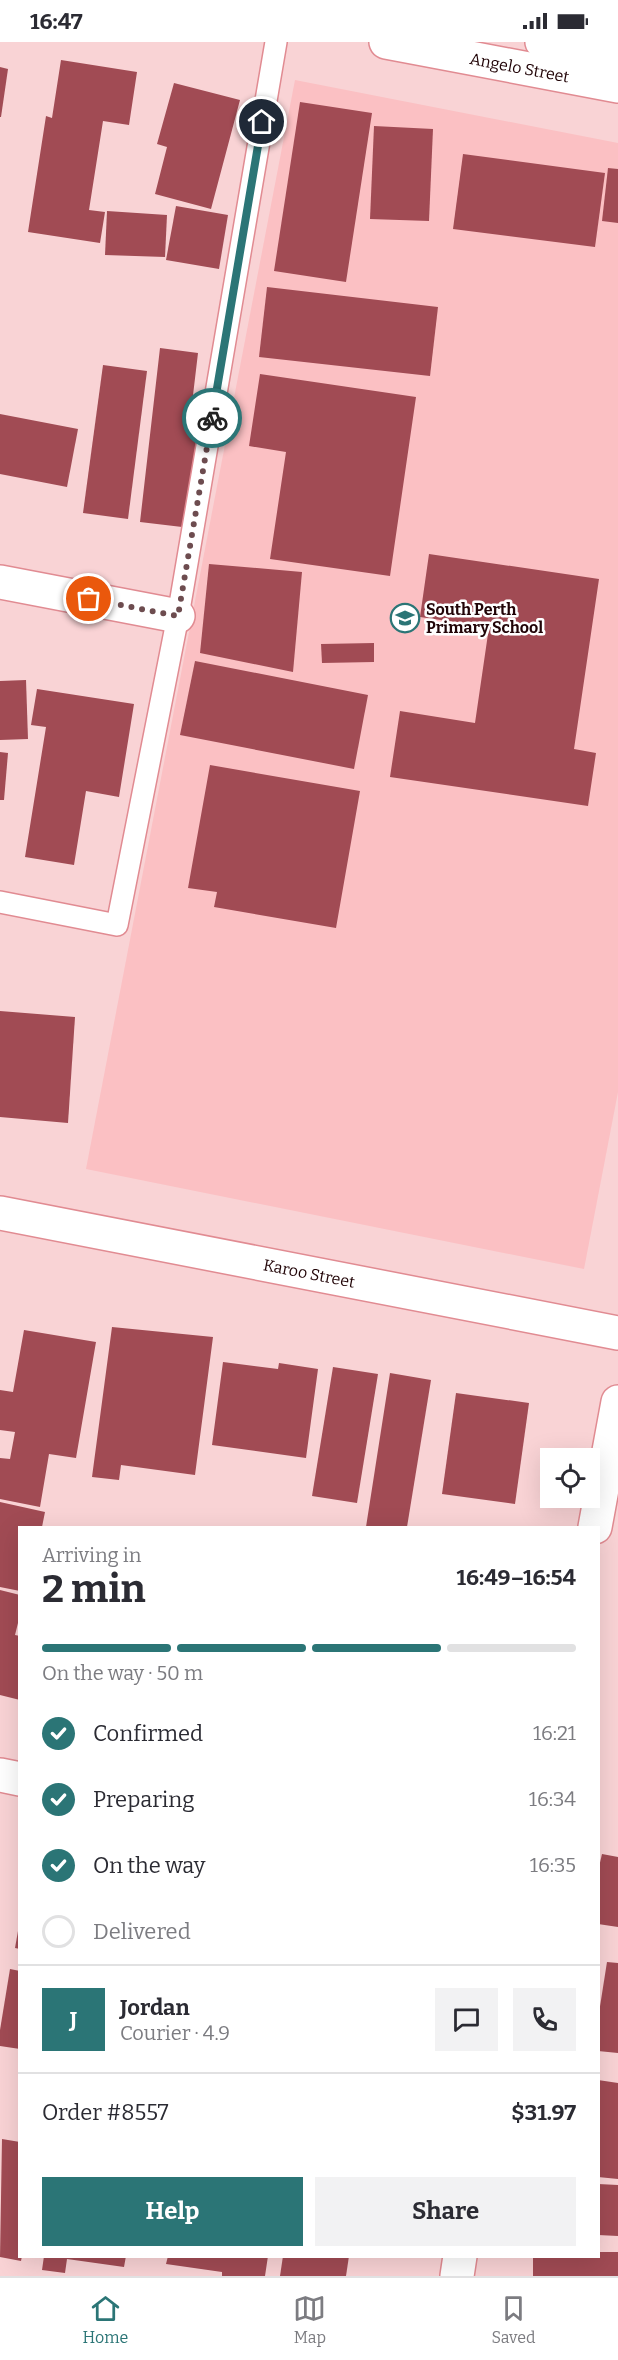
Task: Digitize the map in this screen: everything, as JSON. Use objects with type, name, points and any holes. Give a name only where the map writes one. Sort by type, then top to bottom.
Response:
[{"type":"street","name":"Angelo Street","points":[[386,42],[618,86]]},
{"type":"street","name":"Angelo Street","points":[[542,42],[618,56]]},
{"type":"street","points":[[0,582],[178,616]]},
{"type":"street","name":"Karoo Street","points":[[0,1213],[618,1333]]},
{"type":"street","points":[[595,1526],[618,1402]]},
{"type":"street","points":[[0,1775],[18,1779]]},
{"type":"street","points":[[457,2276],[460,2258]]},
{"type":"lane","points":[[0,902],[117,925],[178,616],[276,42]]},
{"type":"shaded area","name":"South Perth Primary School","points":[[295,80],[618,143],[618,1092],[584,1269],[86,1169]]},
{"type":"building","points":[[61,60],[137,72],[129,125],[103,121],[89,210],[105,212],[100,243],[28,232],[46,116],[52,118]]},
{"type":"building","points":[[0,67],[8,69],[1,117],[0,117]]},
{"type":"building","points":[[174,83],[240,100],[211,209],[155,194],[167,147],[157,144]]},
{"type":"building","points":[[300,102],[372,113],[346,282],[274,271]]},
{"type":"building","points":[[374,126],[433,129],[429,221],[370,219]]},
{"type":"building","points":[[463,154],[605,173],[595,247],[453,229]]},
{"type":"building","points":[[608,168],[618,169],[618,223],[602,221]]},
{"type":"building","points":[[176,206],[228,215],[219,269],[166,260]]},
{"type":"building","points":[[107,211],[167,215],[165,257],[105,255]]},
{"type":"building","points":[[267,287],[438,307],[430,376],[259,357]]},
{"type":"building","points":[[160,348],[198,353],[189,429],[211,431],[199,529],[140,522]]},
{"type":"building","points":[[103,365],[147,371],[128,519],[83,513]]},
{"type":"building","points":[[260,374],[416,397],[390,576],[270,559],[286,452],[249,446]]},
{"type":"building","points":[[0,414],[78,429],[67,487],[0,474]]},
{"type":"building","points":[[429,554],[599,579],[574,749],[596,753],[588,806],[390,777],[400,711],[475,723],[489,627],[420,617]]},
{"type":"building","points":[[209,564],[302,572],[293,672],[200,653]]},
{"type":"building","points":[[374,643],[374,662],[322,663],[321,644]]},
{"type":"building","points":[[195,661],[368,695],[354,769],[180,735]]},
{"type":"building","points":[[26,680],[28,739],[0,740],[0,681]]},
{"type":"building","points":[[37,689],[134,704],[119,797],[86,791],[74,865],[25,857],[46,727],[31,725]]},
{"type":"building","points":[[0,752],[8,753],[4,800],[0,800]]},
{"type":"building","points":[[210,765],[360,791],[336,928],[214,907],[217,892],[188,888]]},
{"type":"building","points":[[0,1011],[75,1017],[68,1123],[0,1117]]},
{"type":"building","points":[[112,1327],[213,1337],[195,1475],[121,1465],[119,1480],[92,1477]]},
{"type":"building","points":[[24,1330],[96,1342],[76,1458],[49,1454],[40,1507],[0,1499],[0,1458],[10,1459],[15,1432],[0,1430],[0,1390],[13,1392]]},
{"type":"building","points":[[223,1362],[278,1369],[279,1363],[318,1369],[306,1458],[212,1445]]},
{"type":"building","points":[[333,1367],[378,1374],[357,1503],[312,1496]]},
{"type":"building","points":[[390,1373],[431,1380],[407,1526],[366,1526]]},
{"type":"building","points":[[456,1393],[529,1403],[515,1504],[442,1494]]},
{"type":"building","points":[[0,1502],[45,1512],[42,1526],[18,1526],[18,1591],[0,1587]]},
{"type":"building","points":[[0,1590],[18,1594],[18,1623],[15,1635],[18,1636],[18,1700],[0,1695]]},
{"type":"building","points":[[602,1854],[618,1857],[618,1927],[600,1924]]},
{"type":"building","points":[[18,1931],[18,1949],[15,1948]]},
{"type":"building","points":[[607,1962],[618,1963],[618,2053],[600,2051],[600,2006]]},
{"type":"building","points":[[10,1969],[18,1971],[18,2049],[0,2046],[0,2030]]},
{"type":"building","points":[[600,2080],[618,2083],[618,2179],[600,2177]]},
{"type":"building","points":[[2,2139],[18,2142],[18,2258],[22,2258],[21,2261],[0,2257]]},
{"type":"building","points":[[600,2184],[618,2185],[618,2236],[600,2235]]},
{"type":"building","points":[[600,2252],[618,2252],[618,2276],[533,2276],[533,2258],[600,2258]]},
{"type":"building","points":[[44,2258],[126,2258],[124,2267],[67,2259],[65,2273],[42,2270]]},
{"type":"building","points":[[168,2258],[268,2258],[265,2276],[222,2276],[222,2272],[166,2264]]},
{"type":"building","points":[[283,2258],[349,2258],[346,2276],[280,2276]]},
{"type":"way so far","points":[[89,599],[178,616],[212,418]]},
{"type":"place","name":"South Perth Primary School","points":[[405,618]]},
{"type":"route","points":[[212,418],[262,122]]}]
